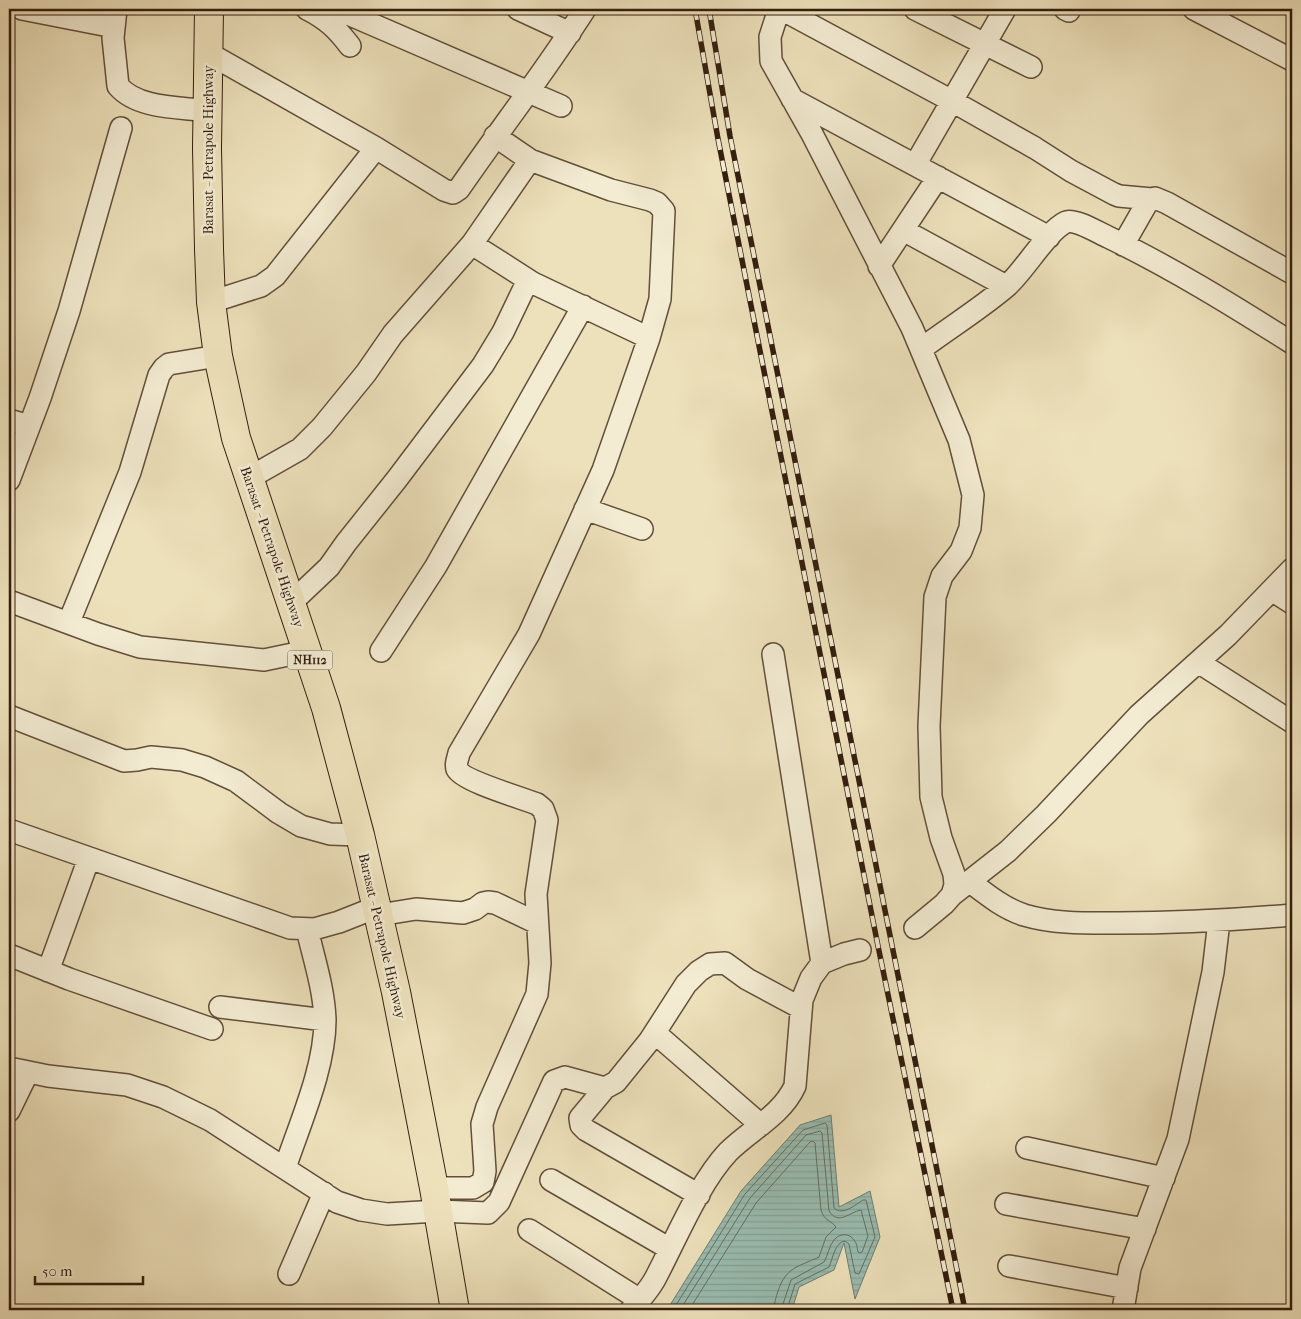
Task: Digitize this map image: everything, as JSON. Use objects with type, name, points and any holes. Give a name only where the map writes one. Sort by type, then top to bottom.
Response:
[{"type":"highway","name":"Barasat - Petrapole Highway","points":[[209,9],[209,250],[211,302],[218,356],[236,438],[326,708],[360,835],[396,992],[455,1310]]},
{"type":"street","points":[[22,9],[115,18],[116,76],[118,86],[134,98],[152,103],[208,111]]},
{"type":"street","points":[[308,9],[336,27],[350,46]]},
{"type":"street","points":[[518,9],[570,33]]},
{"type":"street","points":[[208,53],[376,148],[444,190],[453,193],[459,188],[528,92],[585,9]]},
{"type":"street","points":[[952,895],[955,885],[954,874],[941,838],[931,797],[929,726],[935,597],[942,576],[961,550],[970,528],[973,495],[959,440],[921,349],[880,266],[771,61],[770,37],[780,9],[952,101],[1114,194],[1159,199],[1292,273]]},
{"type":"street","points":[[915,9],[1031,67]]},
{"type":"street","points":[[915,165],[1004,9]]},
{"type":"street","points":[[1194,9],[1218,13],[1292,60]]},
{"type":"street","points":[[346,13],[562,106]]},
{"type":"street","points":[[792,99],[1049,237]]},
{"type":"street","points":[[9,480],[69,311],[121,128]]},
{"type":"street","points":[[9,1111],[18,1070],[48,1076],[128,1085],[163,1097],[210,1120],[337,1202],[362,1210],[387,1214],[473,1188],[483,1182],[485,1170],[482,1124],[487,1107],[537,994],[540,963],[536,894],[547,820],[543,810],[537,804],[468,778],[458,770],[456,764],[460,753],[529,634],[603,470],[649,338],[660,299],[664,211],[657,203],[650,200],[611,190],[530,160],[495,136]]},
{"type":"street","points":[[211,302],[261,286],[275,276],[376,148]]},
{"type":"street","points":[[249,478],[300,448],[322,427],[366,373],[394,334],[472,244],[530,160]]},
{"type":"street","points":[[880,266],[938,177]]},
{"type":"street","points":[[1124,245],[1147,202],[1152,199]]},
{"type":"street","points":[[921,349],[1006,286],[1049,237],[1065,222],[1070,220],[1124,245],[1205,288],[1292,343]]},
{"type":"street","points":[[903,230],[1006,286]]},
{"type":"street","points":[[472,244],[528,280],[649,338]]},
{"type":"street","points":[[291,602],[330,567],[346,543],[483,365],[503,332],[528,280]]},
{"type":"street","points":[[381,651],[436,566],[582,306]]},
{"type":"street","points":[[69,622],[130,472],[158,375],[169,364],[218,356]]},
{"type":"street","points":[[9,420],[29,426]]},
{"type":"street","points":[[585,509],[642,529]]},
{"type":"street","points":[[915,928],[952,895],[1008,850],[1046,814],[1139,716],[1228,635],[1292,569]]},
{"type":"street","points":[[1272,591],[1292,602]]},
{"type":"street","points":[[9,601],[98,634],[140,647],[264,660],[307,652]]},
{"type":"street","points":[[773,654],[822,963]]},
{"type":"street","points":[[1198,662],[1292,722]]},
{"type":"street","points":[[9,716],[124,761],[151,757],[182,760],[205,767],[236,781],[279,814],[301,826],[330,834],[360,835]]},
{"type":"street","points":[[9,830],[290,928],[314,929],[378,911],[416,909],[463,912],[475,909],[488,902],[496,903],[537,923]]},
{"type":"street","points":[[48,971],[89,858]]},
{"type":"street","points":[[969,881],[1005,906],[1022,914],[1039,919],[1064,922],[1180,923],[1292,915]]},
{"type":"street","points":[[1123,1310],[1130,1268],[1178,1139],[1213,972],[1219,921]]},
{"type":"street","points":[[285,1168],[320,1064],[324,1020],[321,984],[307,929]]},
{"type":"street","points":[[530,1230],[636,1305],[656,1278],[712,1173],[728,1152],[761,1125],[786,1101],[795,1086],[802,1000],[811,978],[822,963],[860,950]]},
{"type":"street","points":[[9,955],[48,971],[212,1029]]},
{"type":"street","points":[[700,1194],[586,1130],[580,1118],[605,1088],[616,1082],[654,1033],[686,984],[699,971],[710,964],[725,963],[747,979],[801,1008]]},
{"type":"street","points":[[220,1007],[324,1020]]},
{"type":"street","points":[[654,1033],[761,1125]]},
{"type":"street","points":[[436,1200],[488,1213],[499,1202],[554,1081],[565,1077],[605,1088]]},
{"type":"street","points":[[1027,1148],[1164,1178]]},
{"type":"street","points":[[551,1180],[670,1249]]},
{"type":"street","points":[[289,1274],[324,1194]]},
{"type":"street","points":[[1006,1204],[1144,1229]]},
{"type":"street","points":[[1009,1266],[1127,1288]]},
{"type":"water","points":[[831,1115],[839,1207],[870,1191],[880,1237],[855,1299],[844,1243],[834,1270],[799,1287],[792,1310],[667,1310],[741,1191],[800,1125]]},
{"type":"railway","points":[[695,9],[718,139],[878,946],[953,1310]]},
{"type":"railway","points":[[709,9],[730,136],[965,1310]]}]
